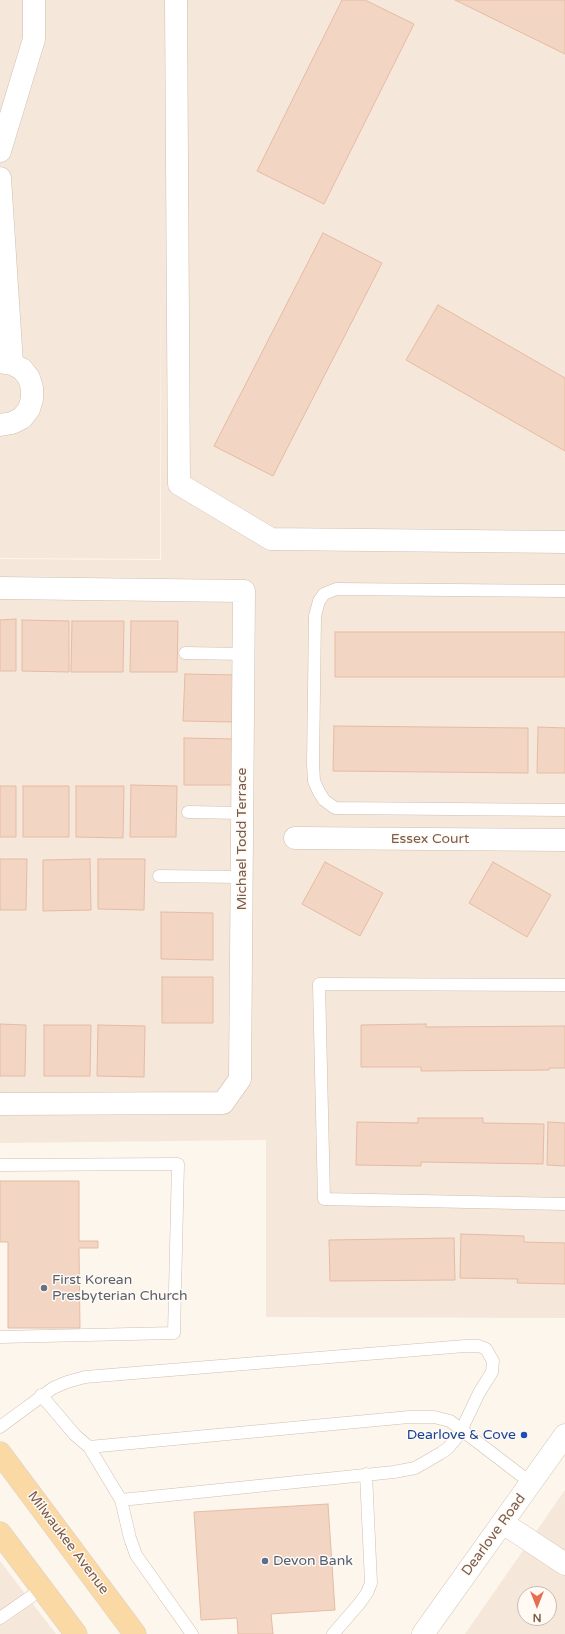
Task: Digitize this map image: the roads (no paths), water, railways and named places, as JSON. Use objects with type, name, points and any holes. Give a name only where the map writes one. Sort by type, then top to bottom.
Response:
[{"type":"main road","name":"Milwaukee Avenue","points":[[0,1453],[135,1634]]},
{"type":"main road","points":[[0,1533],[76,1634]]},
{"type":"street","points":[[0,151],[34,39],[34,0]]},
{"type":"street","points":[[176,0],[179,484],[271,539],[565,542]]},
{"type":"street","points":[[0,178],[6,363],[22,369],[29,378],[32,388],[32,399],[29,409],[22,418],[12,423],[0,425]]},
{"type":"street","name":"Michael Todd Terrace","points":[[0,588],[244,591],[240,1079],[223,1103],[0,1104]]},
{"type":"street","name":"Essex Court","points":[[295,838],[565,840]]},
{"type":"street","name":"Dearlove Road","points":[[423,1634],[565,1436]]},
{"type":"street","points":[[503,1523],[565,1564]]},
{"type":"lane","points":[[565,591],[336,589],[324,594],[319,601],[315,616],[313,764],[314,780],[319,792],[324,800],[335,808],[565,810]]},
{"type":"lane","points":[[185,653],[244,654]]},
{"type":"lane","points":[[188,812],[242,813]]},
{"type":"lane","points":[[159,876],[241,877]]},
{"type":"lane","points":[[565,985],[319,984],[324,1199],[565,1204]]},
{"type":"lane","points":[[0,1165],[178,1164],[174,1333],[0,1337]]},
{"type":"lane","points":[[0,1427],[41,1395],[67,1382],[85,1377],[479,1346],[486,1349],[493,1360],[492,1372],[459,1435],[448,1448],[424,1464],[400,1471],[121,1500]]},
{"type":"lane","points":[[41,1395],[75,1435],[89,1447],[121,1500],[130,1538],[136,1554],[192,1634]]},
{"type":"lane","points":[[89,1447],[409,1417],[434,1417],[450,1420],[531,1483]]},
{"type":"lane","points":[[333,1634],[359,1604],[367,1593],[371,1583],[366,1474]]},
{"type":"lane","points":[[0,1618],[42,1589]]},
{"type":"place","name":"First Korean Presbyterian Church","points":[[44,1288]]},
{"type":"place","name":"Dearlove & Cove","points":[[524,1435]]},
{"type":"place","name":"Devon Bank","points":[[265,1561]]}]
